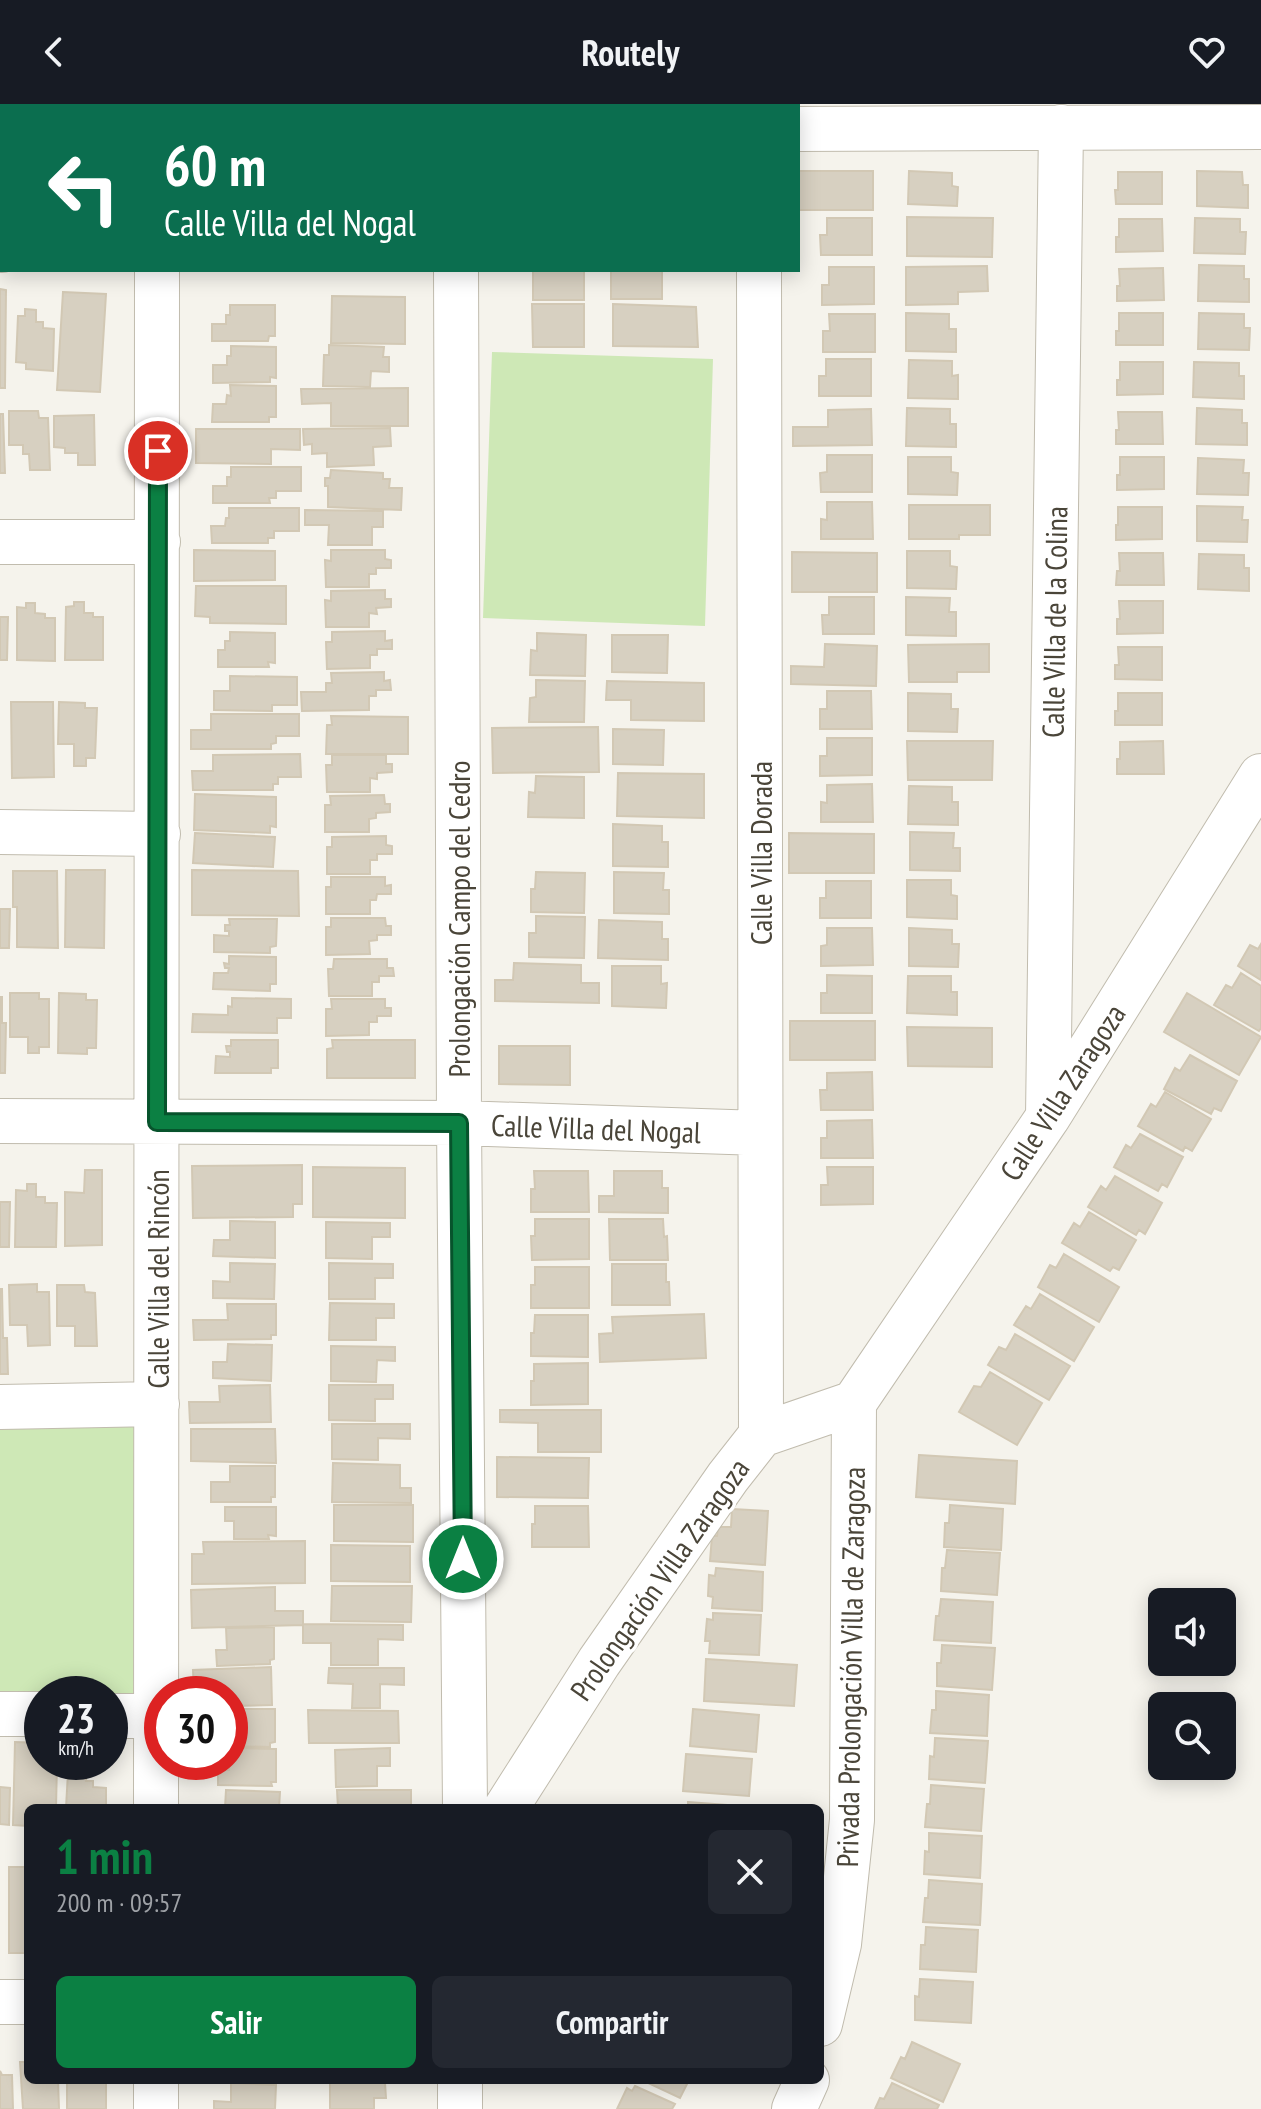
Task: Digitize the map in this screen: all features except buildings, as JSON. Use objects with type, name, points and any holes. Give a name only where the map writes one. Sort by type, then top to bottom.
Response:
[{"type":"street","name":"Calle Villa de la Colina","points":[[1048,1117],[1061,127]]},
{"type":"street","points":[[800,129],[1261,127]]},
{"type":"street","name":"Calle Villa del Rincón","points":[[156,1676],[157,272]]},
{"type":"street","name":"Prolongación Campo del Cedro","points":[[456,272],[465,1804]]},
{"type":"street","name":"Calle Villa Dorada","points":[[759,272],[761,1435]]},
{"type":"street","points":[[0,542],[158,542]]},
{"type":"street","name":"Calle Villa Zaragoza","points":[[854,1403],[1048,1117],[1261,776]]},
{"type":"street","points":[[0,832],[158,834]]},
{"type":"street","name":"Calle Villa del Nogal","points":[[0,1121],[459,1123],[760,1133]]},
{"type":"street","name":"Prolongación Villa Zaragoza","points":[[509,1804],[599,1662],[728,1477],[761,1435],[854,1403]]},
{"type":"street","name":"Privada Prolongación Villa de Zaragoza","points":[[824,2007],[839,1944],[852,1820],[854,1403]]},
{"type":"street","points":[[0,1407],[157,1404]]},
{"type":"street","points":[[0,1714],[24,1714]]},
{"type":"street","name":"Calle Villa del Rincón","points":[[156,1780],[156,1804]]},
{"type":"street","points":[[0,2002],[24,2002]]},
{"type":"street","points":[[156,2084],[156,2109]]},
{"type":"street","points":[[460,2084],[460,2109]]},
{"type":"street","points":[[794,2109],[805,2084]]},
{"type":"green space","points":[[492,352],[713,359],[705,626],[483,618]]},
{"type":"green space","points":[[140,1421],[142,1704],[128,1700],[128,1676],[24,1676],[24,1697],[0,1701],[0,1423]]},
{"type":"route","points":[[158,451],[157,1122],[459,1123],[463,1559]]}]
